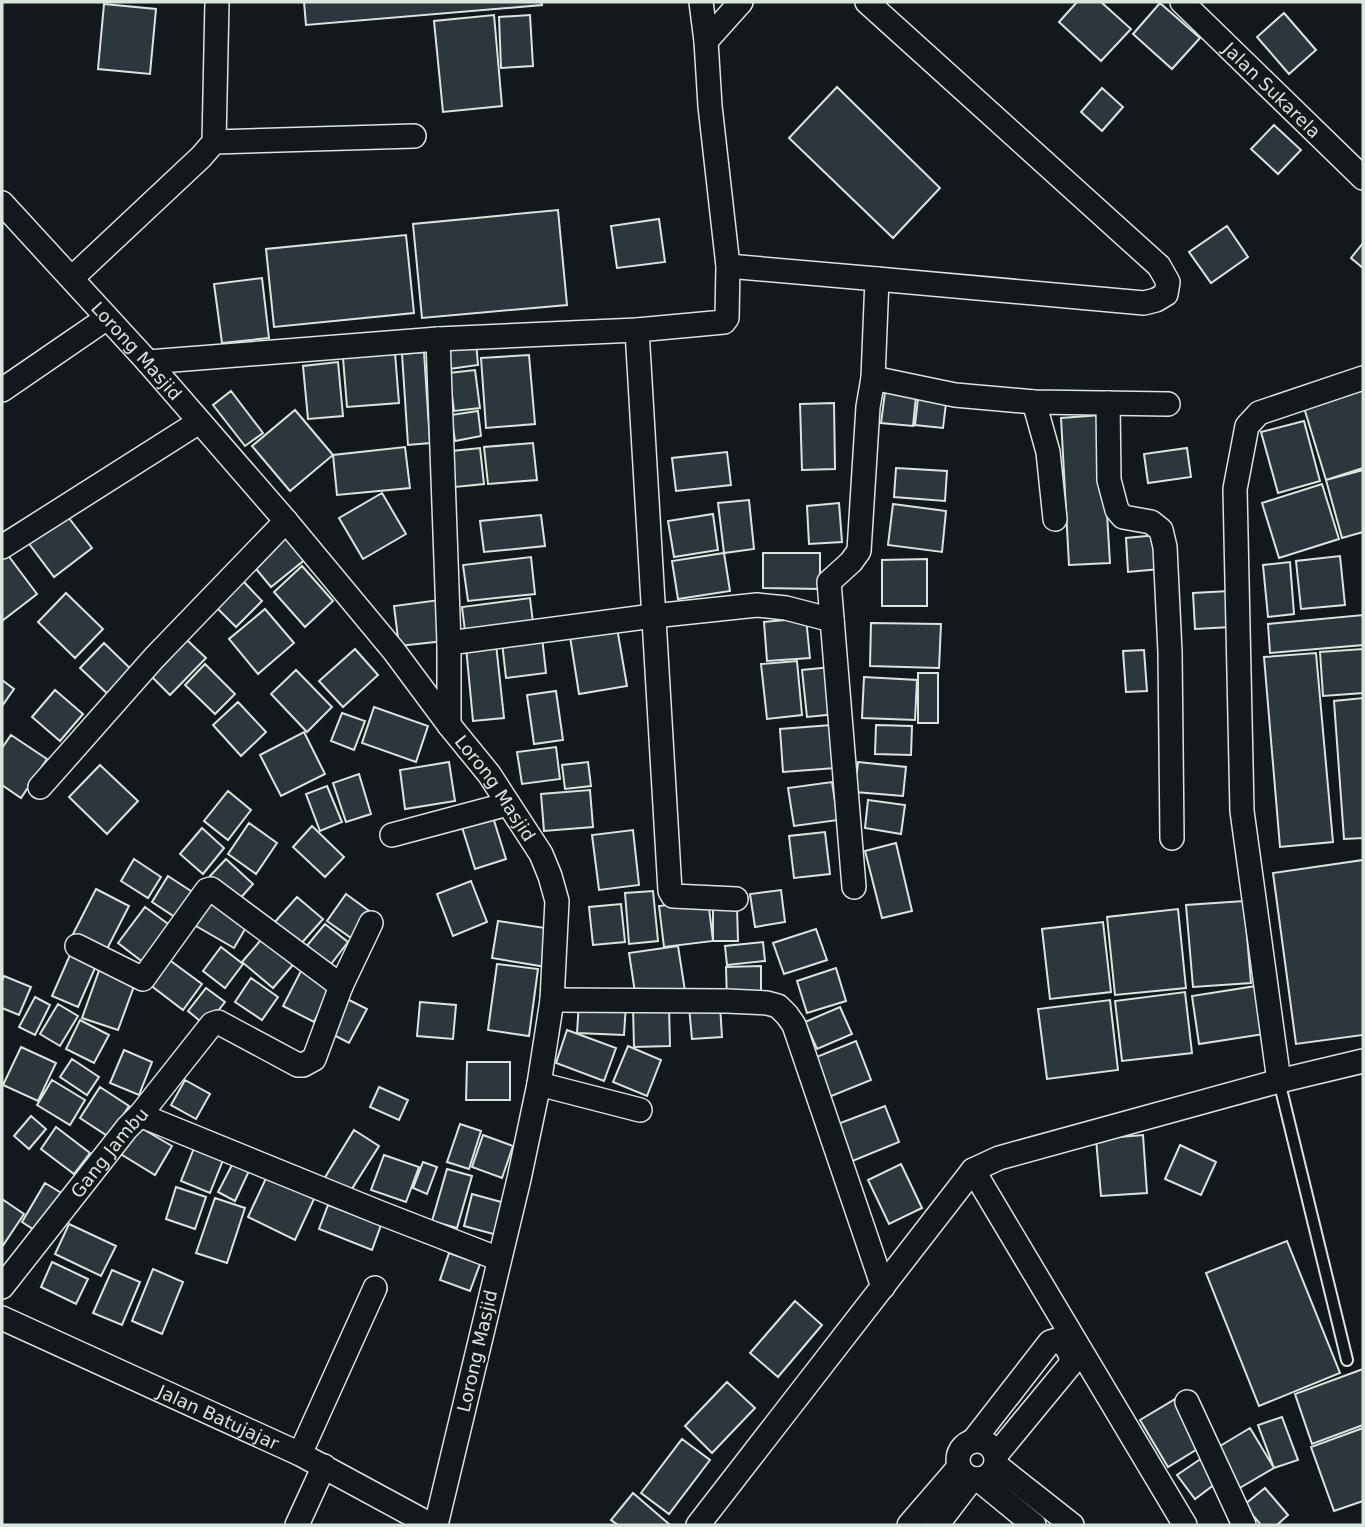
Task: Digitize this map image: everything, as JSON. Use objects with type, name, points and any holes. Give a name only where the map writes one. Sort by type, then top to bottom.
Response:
[{"type":"street","points":[[72,278],[214,142],[217,2]]},
{"type":"street","points":[[148,362],[438,338],[638,330],[724,322],[727,318],[728,266],[701,2]]},
{"type":"street","points":[[706,41],[741,2]]},
{"type":"street","points":[[728,266],[1144,303],[1166,294],[1168,282],[1159,266],[867,2]]},
{"type":"street","name":"Jalan Sukarela","points":[[1182,2],[1363,178]]},
{"type":"street","points":[[214,142],[414,136]]},
{"type":"street","name":"Lorong Masjid","points":[[2,203],[148,362],[394,651],[489,774],[541,854],[550,876],[557,901],[552,1000],[539,1084],[519,1180],[433,1525]]},
{"type":"street","points":[[854,887],[829,582],[859,551],[868,407],[873,378],[877,279]]},
{"type":"street","points":[[2,390],[107,318]]},
{"type":"street","points":[[638,330],[670,891],[673,896],[736,899]]},
{"type":"street","points":[[438,338],[449,643],[449,725]]},
{"type":"street","points":[[873,378],[955,395],[1034,402],[1168,404]]},
{"type":"street","points":[[1279,1081],[1242,811],[1235,489],[1248,426],[1259,413],[1363,378]]},
{"type":"street","points":[[1034,402],[1048,452],[1055,519]]},
{"type":"street","points":[[1108,403],[1109,480],[1117,510],[1123,517],[1151,522],[1161,530],[1165,547],[1170,652],[1172,838]]},
{"type":"street","points":[[2,548],[199,422]]},
{"type":"street","points":[[40,787],[154,658],[286,521]]},
{"type":"street","points":[[449,643],[757,605],[786,608],[832,620]]},
{"type":"street","points":[[392,835],[509,804]]},
{"type":"street","points":[[77,946],[143,979],[207,890],[211,889],[341,986],[371,923]]},
{"type":"street","name":"Gang Jambu","points":[[2,1287],[212,1024],[218,1022],[298,1065],[303,1065],[314,1059],[341,986]]},
{"type":"street","points":[[552,1000],[727,1001],[778,1006],[793,1025],[883,1286]]},
{"type":"street","points":[[698,1525],[974,1170],[999,1158],[1279,1081],[1363,1062]]},
{"type":"street","points":[[539,1084],[640,1110]]},
{"type":"street","points":[[140,1115],[499,1259]]},
{"type":"street","points":[[974,1170],[1185,1525]]},
{"type":"street","points":[[300,1454],[375,1288]]},
{"type":"street","name":"Jalan Batujajar","points":[[2,1318],[300,1454],[433,1525]]},
{"type":"street","points":[[937,1525],[980,1469],[1071,1364],[1070,1352],[1063,1342],[1057,1340],[1050,1342],[973,1441],[963,1447],[958,1456],[980,1469],[1072,1525]]},
{"type":"street","points":[[1187,1402],[1244,1525]]},
{"type":"street","points":[[297,1525],[324,1466]]},
{"type":"street","points":[[909,1525],[980,1469]]},
{"type":"street","points":[[980,1469],[1034,1525]]},
{"type":"lane","points":[[1279,1081],[1347,1360]]},
{"type":"building","points":[[304,2],[541,2],[542,5],[306,25]]},
{"type":"building","points":[[1077,2],[1101,2],[1131,29],[1101,61],[1059,22]]},
{"type":"building","points":[[1160,3],[1200,38],[1172,69],[1133,34]]},
{"type":"building","points":[[104,4],[156,9],[150,74],[98,69]]},
{"type":"building","points":[[1284,13],[1316,50],[1289,74],[1257,37]]},
{"type":"building","points":[[494,15],[502,106],[443,112],[434,21]]},
{"type":"building","points":[[530,15],[533,66],[501,68],[499,17]]},
{"type":"building","points":[[837,87],[940,188],[893,238],[789,138]]},
{"type":"building","points":[[1102,88],[1123,107],[1102,131],[1081,112]]},
{"type":"building","points":[[1274,125],[1301,150],[1278,174],[1251,149]]},
{"type":"building","points":[[558,210],[567,305],[422,318],[413,224]]},
{"type":"building","points":[[659,219],[665,262],[617,268],[611,226]]},
{"type":"building","points":[[1227,226],[1248,257],[1211,283],[1189,252]]},
{"type":"building","points":[[406,235],[414,313],[274,327],[266,249]]},
{"type":"building","points":[[1363,243],[1363,268],[1351,258]]},
{"type":"building","points":[[262,278],[269,338],[222,343],[214,284]]},
{"type":"building","points":[[476,341],[478,365],[449,369],[446,344]]},
{"type":"building","points":[[424,352],[430,443],[408,445],[402,354]]},
{"type":"building","points":[[395,353],[399,403],[347,407],[343,358]]},
{"type":"building","points":[[529,355],[535,424],[486,428],[481,358]]},
{"type":"building","points":[[338,362],[343,416],[308,419],[303,366]]},
{"type":"building","points":[[475,370],[480,408],[454,411],[449,373]]},
{"type":"building","points":[[1363,382],[1363,468],[1326,480],[1302,401]]},
{"type":"building","points":[[231,391],[263,433],[245,446],[213,405]]},
{"type":"building","points":[[919,391],[947,395],[943,428],[915,425]]},
{"type":"building","points":[[885,392],[916,396],[913,426],[881,423]]},
{"type":"building","points":[[834,403],[835,469],[802,470],[800,404]]},
{"type":"building","points":[[295,410],[333,455],[290,491],[252,446]]},
{"type":"building","points":[[478,411],[481,436],[455,441],[451,415]]},
{"type":"building","points":[[1101,415],[1110,563],[1069,565],[1061,418]]},
{"type":"building","points":[[1304,421],[1320,481],[1278,493],[1261,432]]},
{"type":"building","points":[[533,443],[537,480],[488,484],[484,447]]},
{"type":"building","points":[[405,447],[410,488],[337,495],[333,455]]},
{"type":"building","points":[[480,448],[484,484],[455,487],[452,451]]},
{"type":"building","points":[[1187,448],[1191,477],[1148,483],[1144,454]]},
{"type":"building","points":[[727,452],[731,485],[676,491],[672,458]]},
{"type":"building","points":[[896,468],[947,471],[945,501],[894,497]]},
{"type":"building","points":[[1363,470],[1363,532],[1342,538],[1326,480]]},
{"type":"building","points":[[1322,484],[1339,539],[1279,558],[1262,503]]},
{"type":"building","points":[[382,493],[406,534],[363,559],[339,518]]},
{"type":"building","points":[[749,500],[754,549],[724,553],[718,503]]},
{"type":"building","points":[[839,503],[842,542],[809,544],[807,506]]},
{"type":"building","points":[[893,504],[946,511],[942,552],[888,545]]},
{"type":"building","points":[[65,513],[92,548],[54,577],[27,541]]},
{"type":"building","points":[[713,514],[718,550],[674,557],[668,521]]},
{"type":"building","points":[[541,515],[545,546],[484,552],[480,521]]},
{"type":"building","points":[[288,534],[307,558],[271,587],[252,564]]},
{"type":"building","points":[[1157,535],[1160,569],[1128,572],[1126,538]]},
{"type":"building","points":[[724,553],[730,591],[678,599],[672,561]]},
{"type":"building","points":[[763,553],[820,553],[820,589],[763,588]]},
{"type":"building","points":[[7,554],[37,594],[2,621],[2,557]]},
{"type":"building","points":[[1340,556],[1345,605],[1301,609],[1296,561]]},
{"type":"building","points":[[531,557],[535,594],[468,601],[463,565]]},
{"type":"building","points":[[927,559],[927,606],[882,606],[882,560]]},
{"type":"building","points":[[1290,562],[1294,614],[1268,617],[1263,565]]},
{"type":"building","points":[[302,566],[333,601],[305,627],[274,592]]},
{"type":"building","points":[[243,581],[262,601],[236,627],[216,607]]},
{"type":"building","points":[[1229,591],[1231,627],[1195,629],[1193,593]]},
{"type":"building","points":[[66,593],[103,629],[75,658],[38,622]]},
{"type":"building","points":[[530,598],[534,631],[466,639],[462,607]]},
{"type":"building","points":[[439,600],[444,641],[399,646],[394,606]]},
{"type":"building","points":[[265,609],[294,643],[258,674],[229,639]]},
{"type":"building","points":[[1363,615],[1363,645],[1270,653],[1268,624]]},
{"type":"building","points":[[806,618],[810,658],[767,661],[764,622]]},
{"type":"building","points":[[616,622],[627,686],[579,694],[569,630]]},
{"type":"building","points":[[871,623],[941,624],[939,668],[870,666]]},
{"type":"building","points":[[542,637],[546,673],[506,678],[502,642]]},
{"type":"building","points":[[187,640],[206,658],[170,695],[152,677]]},
{"type":"building","points":[[104,643],[137,675],[113,699],[80,668]]},
{"type":"building","points":[[496,644],[504,718],[473,721],[466,647]]},
{"type":"building","points":[[355,649],[378,675],[343,707],[319,681]]},
{"type":"building","points":[[1363,649],[1363,693],[1323,696],[1320,652]]},
{"type":"building","points":[[1144,650],[1147,691],[1126,692],[1123,651]]},
{"type":"building","points":[[1316,653],[1333,842],[1280,847],[1264,657]]},
{"type":"building","points":[[797,661],[802,715],[767,719],[761,664]]},
{"type":"building","points":[[205,664],[235,694],[215,714],[185,685]]},
{"type":"building","points":[[831,667],[836,714],[807,717],[802,670]]},
{"type":"building","points":[[296,670],[332,707],[307,732],[271,694]]},
{"type":"building","points":[[918,673],[938,673],[938,723],[918,723]]},
{"type":"building","points":[[864,677],[917,680],[915,720],[862,718]]},
{"type":"building","points":[[2,680],[14,689],[2,706]]},
{"type":"building","points":[[55,690],[83,714],[60,741],[32,717]]},
{"type":"building","points":[[556,691],[563,740],[534,744],[527,695]]},
{"type":"building","points":[[1363,698],[1363,838],[1344,839],[1334,701]]},
{"type":"building","points":[[238,702],[266,732],[241,756],[213,725]]},
{"type":"building","points":[[374,707],[428,726],[416,762],[362,743]]},
{"type":"building","points":[[342,713],[365,721],[354,750],[331,741]]},
{"type":"building","points":[[831,725],[835,768],[783,772],[780,729]]},
{"type":"building","points":[[876,725],[912,726],[911,755],[875,754]]},
{"type":"building","points":[[304,732],[325,774],[281,796],[260,755]]},
{"type":"building","points":[[11,735],[47,759],[21,798],[2,785],[2,748]]},
{"type":"building","points":[[556,747],[560,779],[522,784],[517,752]]},
{"type":"building","points":[[449,762],[455,801],[405,809],[400,770]]},
{"type":"building","points":[[588,762],[591,786],[565,789],[562,765]]},
{"type":"building","points":[[858,762],[906,767],[903,796],[855,792]]},
{"type":"building","points":[[100,765],[138,801],[107,834],[69,797]]},
{"type":"building","points":[[359,774],[371,814],[346,822],[333,783]]},
{"type":"building","points":[[832,782],[838,820],[794,826],[788,788]]},
{"type":"building","points":[[327,786],[342,822],[320,831],[306,794]]},
{"type":"building","points":[[590,790],[593,827],[544,831],[541,794]]},
{"type":"building","points":[[228,791],[251,810],[228,840],[204,821]]},
{"type":"building","points":[[868,800],[905,805],[901,834],[865,828]]},
{"type":"building","points":[[492,814],[506,859],[475,869],[461,824]]},
{"type":"building","points":[[249,823],[277,843],[256,874],[228,854]]},
{"type":"building","points":[[312,826],[344,857],[325,877],[293,847]]},
{"type":"building","points":[[202,828],[224,848],[203,874],[180,854]]},
{"type":"building","points":[[633,830],[639,885],[599,890],[592,835]]},
{"type":"building","points":[[825,832],[830,874],[794,878],[789,836]]},
{"type":"building","points":[[896,843],[912,911],[882,918],[865,851]]},
{"type":"building","points":[[134,859],[161,877],[148,898],[121,881]]},
{"type":"building","points":[[226,859],[253,884],[237,902],[210,876]]},
{"type":"building","points":[[1363,860],[1363,1035],[1296,1044],[1273,873]]},
{"type":"building","points":[[168,876],[197,895],[181,921],[152,902]]},
{"type":"building","points":[[471,881],[487,922],[453,936],[437,894]]},
{"type":"building","points":[[96,889],[129,906],[105,953],[72,936]]},
{"type":"building","points":[[781,890],[785,922],[755,927],[750,894]]},
{"type":"building","points":[[653,891],[658,941],[629,944],[625,893]]},
{"type":"building","points":[[346,894],[372,913],[354,940],[327,921]]},
{"type":"building","points":[[213,897],[251,919],[234,948],[196,926]]},
{"type":"building","points":[[297,897],[323,919],[300,945],[274,923]]},
{"type":"building","points":[[708,900],[713,941],[664,947],[659,906]]},
{"type":"building","points":[[1244,901],[1251,983],[1193,987],[1186,905]]},
{"type":"building","points":[[621,904],[625,942],[593,945],[589,907]]},
{"type":"building","points":[[145,907],[175,929],[148,966],[118,943]]},
{"type":"building","points":[[713,907],[737,907],[738,941],[713,941]]},
{"type":"building","points":[[1178,909],[1186,988],[1115,995],[1107,917]]},
{"type":"building","points":[[498,921],[552,929],[546,967],[492,958]]},
{"type":"building","points":[[1103,922],[1111,992],[1050,999],[1042,929]]},
{"type":"building","points":[[325,924],[348,942],[328,968],[304,949]]},
{"type":"building","points":[[816,929],[827,960],[784,974],[773,943]]},
{"type":"building","points":[[267,933],[298,959],[273,988],[242,962]]},
{"type":"building","points":[[763,942],[765,961],[727,965],[725,946]]},
{"type":"building","points":[[678,946],[685,991],[636,999],[629,953]]},
{"type":"building","points":[[221,947],[243,964],[225,988],[203,971]]},
{"type":"building","points":[[73,948],[99,959],[78,1007],[52,996]]},
{"type":"building","points":[[164,956],[202,984],[183,1010],[145,981]]},
{"type":"building","points":[[497,964],[538,969],[529,1036],[488,1030]]},
{"type":"building","points":[[101,965],[137,978],[118,1030],[82,1018]]},
{"type":"building","points":[[761,966],[761,999],[727,1000],[726,967]]},
{"type":"building","points":[[303,967],[334,983],[314,1022],[283,1006]]},
{"type":"building","points":[[836,968],[846,1001],[807,1013],[797,981]]},
{"type":"building","points":[[4,976],[31,987],[19,1015],[2,1008]]},
{"type":"building","points":[[251,978],[278,997],[262,1020],[235,1002]]},
{"type":"building","points":[[1256,986],[1264,1034],[1199,1044],[1192,996]]},
{"type":"building","points":[[206,988],[225,1002],[206,1026],[188,1011]]},
{"type":"building","points":[[1185,992],[1192,1053],[1122,1061],[1115,1001]]},
{"type":"building","points":[[35,997],[50,1005],[35,1035],[19,1027]]},
{"type":"building","points":[[345,998],[367,1009],[349,1043],[328,1032]]},
{"type":"building","points":[[1110,1000],[1118,1070],[1047,1079],[1038,1009]]},
{"type":"building","points":[[420,1002],[456,1005],[453,1039],[417,1036]]},
{"type":"building","points":[[579,1002],[626,1004],[624,1035],[577,1033]]},
{"type":"building","points":[[58,1004],[78,1016],[60,1046],[40,1034]]},
{"type":"building","points":[[720,1005],[722,1037],[692,1039],[689,1007]]},
{"type":"building","points":[[669,1007],[670,1046],[634,1047],[633,1008]]},
{"type":"building","points":[[840,1007],[852,1034],[817,1049],[805,1022]]},
{"type":"building","points":[[80,1020],[109,1035],[94,1063],[66,1049]]},
{"type":"building","points":[[567,1030],[616,1048],[604,1081],[556,1063]]},
{"type":"building","points":[[856,1041],[871,1080],[829,1097],[814,1058]]},
{"type":"building","points":[[628,1046],[661,1060],[647,1096],[613,1082]]},
{"type":"building","points":[[21,1047],[56,1063],[38,1101],[3,1085]]},
{"type":"building","points":[[124,1050],[152,1062],[139,1095],[110,1083]]},
{"type":"building","points":[[72,1059],[99,1077],[87,1095],[60,1077]]},
{"type":"building","points":[[467,1062],[510,1062],[510,1100],[466,1100]]},
{"type":"building","points":[[52,1080],[85,1100],[70,1125],[37,1105]]},
{"type":"building","points":[[185,1080],[210,1094],[196,1119],[171,1105]]},
{"type":"building","points":[[100,1087],[129,1106],[109,1137],[80,1118]]},
{"type":"building","points":[[379,1087],[408,1100],[399,1120],[370,1107]]},
{"type":"building","points":[[885,1106],[899,1142],[850,1162],[835,1125]]},
{"type":"building","points":[[31,1116],[46,1129],[29,1149],[14,1136]]},
{"type":"building","points":[[460,1124],[481,1131],[469,1169],[447,1162]]},
{"type":"building","points":[[136,1125],[172,1146],[155,1175],[119,1153]]},
{"type":"building","points":[[56,1127],[90,1153],[74,1174],[41,1149]]},
{"type":"building","points":[[354,1130],[379,1146],[348,1195],[324,1179]]},
{"type":"building","points":[[483,1135],[513,1146],[502,1178],[472,1167]]},
{"type":"building","points":[[1143,1135],[1147,1193],[1101,1196],[1096,1139]]},
{"type":"building","points":[[196,1143],[225,1155],[210,1193],[181,1181]]},
{"type":"building","points":[[1180,1145],[1216,1162],[1201,1195],[1165,1179]]},
{"type":"building","points":[[384,1155],[419,1167],[406,1202],[371,1190]]},
{"type":"building","points":[[423,1162],[437,1167],[427,1194],[413,1188]]},
{"type":"building","points":[[233,1163],[249,1171],[235,1201],[218,1192]]},
{"type":"building","points":[[901,1164],[922,1208],[889,1224],[868,1180]]},
{"type":"building","points":[[447,1169],[472,1176],[457,1228],[432,1221]]},
{"type":"building","points":[[267,1176],[314,1199],[295,1240],[248,1217]]},
{"type":"building","points":[[45,1183],[63,1194],[39,1233],[22,1222]]},
{"type":"building","points":[[176,1187],[206,1197],[195,1229],[166,1219]]},
{"type":"building","points":[[472,1194],[505,1203],[497,1235],[464,1226]]},
{"type":"building","points":[[215,1198],[245,1208],[227,1263],[196,1253]]},
{"type":"building","points":[[2,1199],[24,1214],[2,1247]]},
{"type":"building","points":[[328,1205],[381,1225],[372,1250],[319,1229]]},
{"type":"building","points":[[69,1224],[116,1246],[101,1276],[55,1254]]},
{"type":"building","points":[[1287,1241],[1340,1373],[1259,1406],[1206,1273]]},
{"type":"building","points":[[449,1253],[480,1264],[470,1291],[440,1280]]},
{"type":"building","points":[[52,1262],[88,1279],[76,1304],[41,1287]]},
{"type":"building","points":[[153,1269],[183,1282],[162,1334],[132,1321]]},
{"type":"building","points":[[112,1270],[140,1282],[122,1325],[93,1313]]},
{"type":"building","points":[[795,1301],[822,1325],[778,1377],[750,1353]]},
{"type":"building","points":[[1363,1369],[1363,1425],[1312,1444],[1295,1394]]},
{"type":"building","points":[[727,1382],[755,1408],[712,1453],[685,1426]]},
{"type":"building","points":[[1177,1398],[1204,1445],[1168,1467],[1140,1420]]},
{"type":"building","points":[[1282,1417],[1298,1460],[1274,1468],[1258,1425]]},
{"type":"building","points":[[1250,1428],[1274,1468],[1238,1489],[1215,1449]]},
{"type":"building","points":[[1363,1428],[1363,1501],[1334,1511],[1311,1447]]},
{"type":"building","points":[[682,1439],[710,1460],[669,1514],[641,1493]]},
{"type":"building","points":[[1202,1458],[1219,1481],[1195,1499],[1177,1475]]},
{"type":"building","points":[[1265,1488],[1288,1515],[1277,1525],[1261,1525],[1244,1505]]},
{"type":"building","points":[[633,1493],[669,1524],[618,1525],[611,1520]]}]
